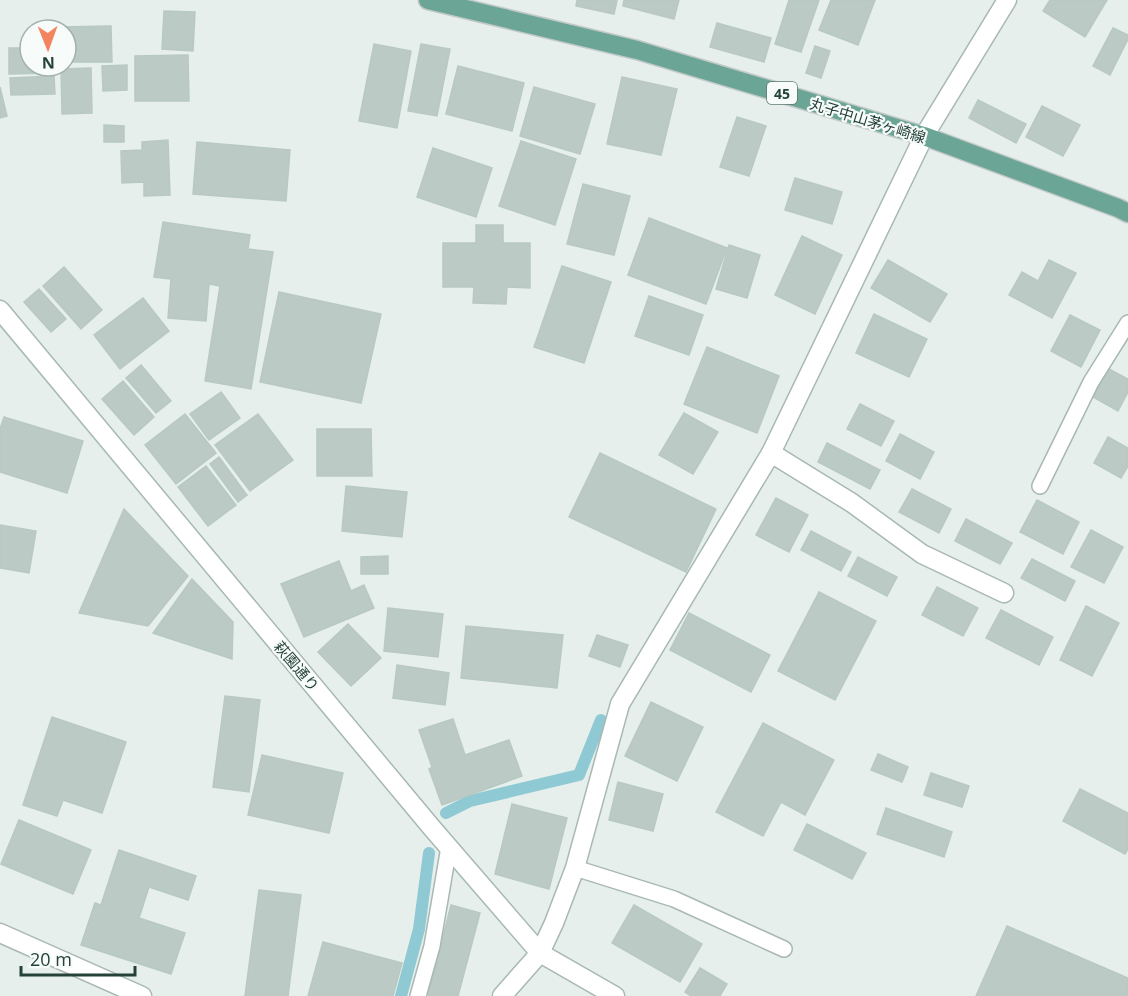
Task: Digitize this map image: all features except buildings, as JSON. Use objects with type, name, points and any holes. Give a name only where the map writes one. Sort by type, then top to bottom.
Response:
[{"type":"main road","name":"丸子中山茅ヶ崎線","points":[[428,0],[637,50],[924,136],[1128,213]]},
{"type":"street","points":[[502,996],[540,953],[575,868],[620,704],[771,453],[924,136],[1007,0]]},
{"type":"street","name":"萩園通り","points":[[0,310],[540,953],[615,996]]},
{"type":"street","points":[[771,453],[852,503],[922,554],[1004,592]]},
{"type":"street","points":[[0,933],[142,996]]},
{"type":"lane","points":[[1040,486],[1091,382],[1128,322]]},
{"type":"lane","points":[[418,996],[432,946],[449,847]]},
{"type":"lane","points":[[575,868],[674,899],[784,949]]},
{"type":"waterway","points":[[446,813],[470,801],[579,775],[601,720]]},
{"type":"waterway","points":[[401,996],[419,929],[429,853]]}]
